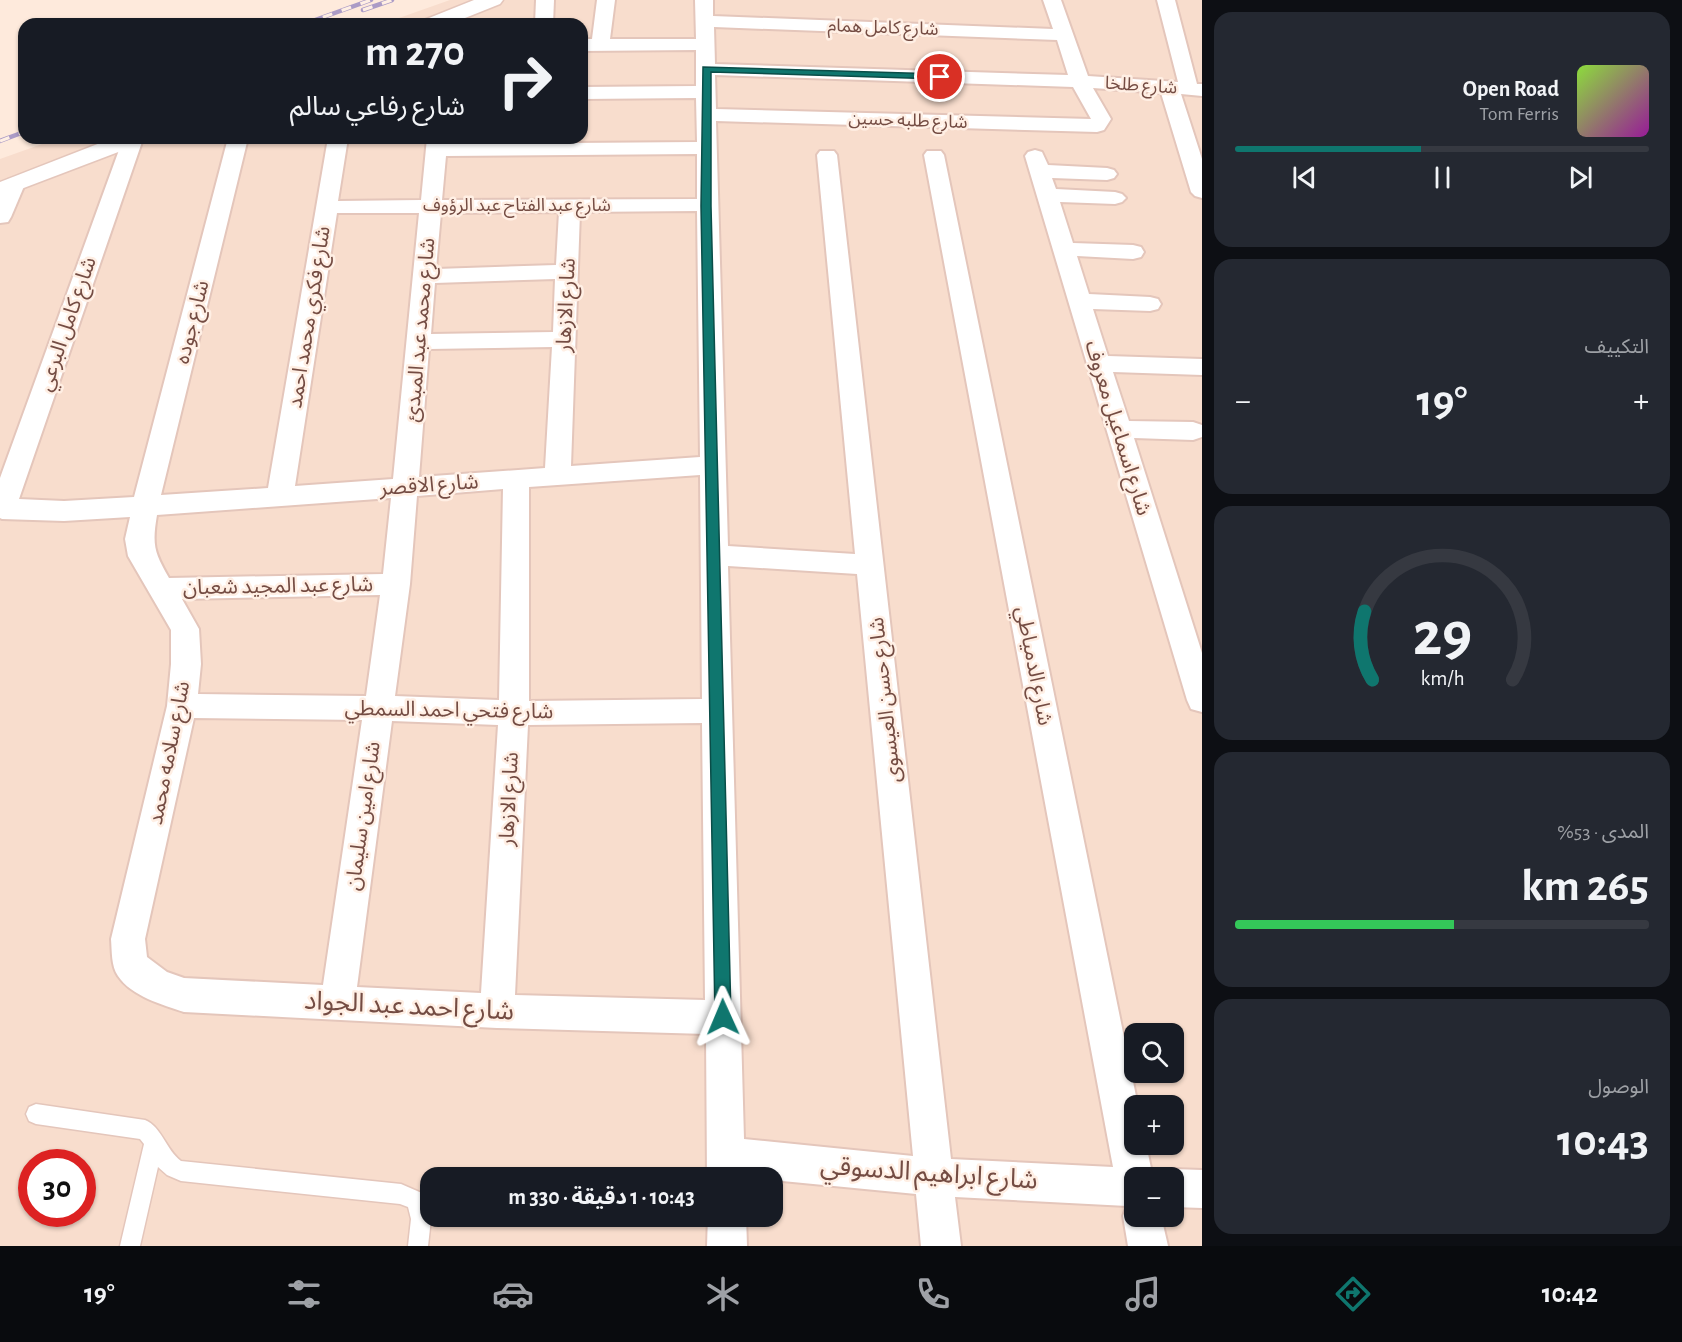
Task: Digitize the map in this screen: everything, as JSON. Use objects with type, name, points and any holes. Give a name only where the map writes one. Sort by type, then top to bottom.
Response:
[{"type":"street","points":[[449,18],[493,0]]},
{"type":"street","points":[[544,18],[545,0]]},
{"type":"street","points":[[606,0],[591,45],[705,57]]},
{"type":"street","points":[[1052,0],[1080,81]]},
{"type":"street","points":[[1166,0],[1187,89],[1202,192]]},
{"type":"street","name":"شارع كامل همام","points":[[705,57],[1063,35]]},
{"type":"street","points":[[588,91],[705,57]]},
{"type":"street","points":[[705,57],[706,206],[726,1166]]},
{"type":"street","name":"شارع طلخا","points":[[705,57],[1187,89]]},
{"type":"street","name":"شارع طلبه حسين","points":[[705,57],[1090,127],[1101,123],[1100,115],[1080,81]]},
{"type":"street","points":[[0,217],[8,187],[118,144]]},
{"type":"street","name":"شارع كامل البرعي","points":[[1,508],[131,144]]},
{"type":"street","name":"شارع جوده","points":[[145,506],[236,144]]},
{"type":"street","name":"شارع فكري محمد احمد","points":[[280,496],[337,144]]},
{"type":"street","points":[[437,144],[706,148]]},
{"type":"street","name":"شارع محمد عبد المبدئ","points":[[407,487],[437,144]]},
{"type":"street","name":"شارع حسن العيسوى","points":[[827,154],[941,1246]]},
{"type":"street","name":"شارع الدمياطي","points":[[934,155],[1132,1167]]},
{"type":"street","name":"شارع اسماعيل معروف","points":[[1107,174],[1038,164],[1202,700]]},
{"type":"street","points":[[1047,195],[1115,198]]},
{"type":"street","name":"شارع الازهار","points":[[558,476],[570,206]]},
{"type":"street","name":"شارع عبد الفتاح عبد الرؤوف","points":[[328,207],[706,206]]},
{"type":"street","points":[[1064,249],[1133,252]]},
{"type":"street","points":[[425,276],[567,272]]},
{"type":"street","points":[[1079,301],[1150,304]]},
{"type":"street","points":[[419,342],[564,339]]},
{"type":"street","points":[[1098,364],[1202,368]]},
{"type":"street","points":[[1118,429],[1193,431]]},
{"type":"street","name":"شارع الاقصر","points":[[145,506],[712,465]]},
{"type":"street","name":"شارع الازهار","points":[[497,1011],[514,713],[516,479]]},
{"type":"street","name":"شارع امين سليمان","points":[[338,1002],[396,584],[407,487]]},
{"type":"street","points":[[1,508],[64,511],[145,506]]},
{"type":"street","name":"شارع سلامه محمد","points":[[128,939],[182,706],[186,664],[185,629],[142,556],[139,539],[145,506]]},
{"type":"street","points":[[714,555],[870,565]]},
{"type":"street","name":"شارع عبد المجيد شعبان","points":[[160,589],[396,584]]},
{"type":"street","name":"شارع فتحي احمد السمطي","points":[[182,706],[378,708],[514,713],[717,711]]},
{"type":"street","name":"شارع احمد عبد الجواد","points":[[128,939],[130,965],[145,979],[163,989],[184,994],[497,1011],[723,1017]]},
{"type":"street","name":"شارع ابراهيم الدسوقي","points":[[726,1166],[1124,1186]]},
{"type":"street","points":[[1184,1188],[1202,1189]]},
{"type":"street","points":[[727,1227],[728,1246]]},
{"type":"street","points":[[1144,1227],[1148,1246]]},
{"type":"lane","points":[[36,1114],[145,1130],[171,1168],[181,1171],[401,1194],[417,1202],[421,1219],[418,1246]]},
{"type":"lane","points":[[129,1246],[154,1143]]},
{"type":"shaded area","points":[[450,0],[1202,0],[1202,1246],[0,1246],[0,159],[42,144],[588,144],[588,18],[399,18]]},
{"type":"railway","points":[[321,18],[371,0]]},
{"type":"railway","points":[[363,10],[392,0]]},
{"type":"railway","points":[[0,141],[18,134]]},
{"type":"route","points":[[723,1017],[706,206],[706,69],[940,77]]}]
